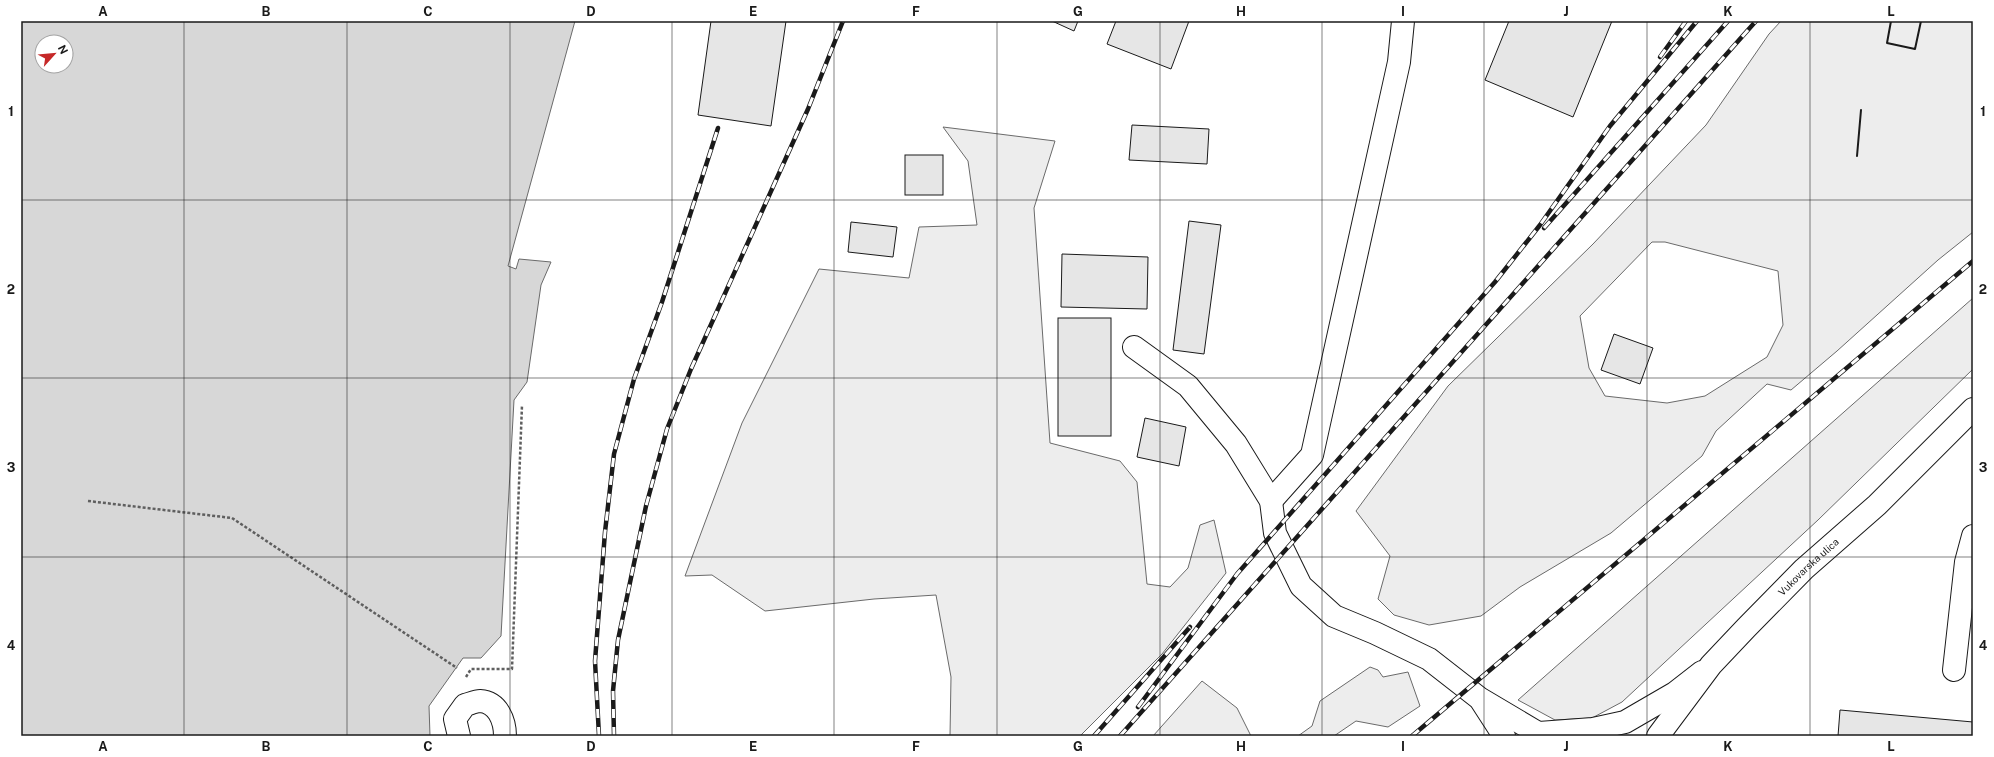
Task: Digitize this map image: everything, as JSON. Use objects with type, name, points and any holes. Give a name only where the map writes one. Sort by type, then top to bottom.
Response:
[{"type":"street","points":[[1270,501],[1312,454],[1399,62],[1403,21]]},
{"type":"street","points":[[1134,347],[1188,386],[1236,444],[1270,501],[1275,533],[1301,586],[1334,616],[1375,632],[1429,659],[1479,698],[1541,734],[1593,729],[1625,722],[1675,693],[1710,665]]},
{"type":"street","name":"Vukovarska ulica","points":[[1658,736],[1710,665],[1804,569],[1877,505],[1973,409]]},
{"type":"street","points":[[1954,670],[1966,562],[1973,536]]},
{"type":"street","points":[[1479,698],[1504,736]]},
{"type":"street","points":[[459,736],[455,719],[465,705],[481,701],[496,707],[505,725],[505,736]]},
{"type":"path","points":[[462,682],[471,669],[512,669],[522,404]]},
{"type":"path","points":[[88,501],[232,518],[456,668]]},
{"type":"shaded area","points":[[21,21],[575,21],[508,266],[516,269],[519,259],[551,262],[541,285],[527,382],[514,400],[501,636],[481,658],[463,658],[429,706],[430,736],[21,736]]},
{"type":"shaded area","points":[[1781,21],[1973,21],[1973,232],[1938,260],[1837,351],[1791,390],[1767,384],[1716,431],[1702,456],[1611,533],[1520,587],[1481,616],[1429,625],[1394,615],[1378,599],[1390,556],[1356,511],[1448,386],[1593,244],[1706,125],[1769,34]],"holes":[[[1652,242],[1665,242],[1778,271],[1783,325],[1767,357],[1705,396],[1667,403],[1605,396],[1589,368],[1580,316]]]},
{"type":"shaded area","points":[[943,127],[1055,141],[1034,208],[1050,443],[1120,461],[1137,482],[1147,584],[1170,587],[1188,568],[1200,525],[1214,520],[1226,573],[1162,654],[1080,736],[950,736],[951,677],[936,595],[874,599],[765,611],[712,575],[685,576],[742,423],[819,269],[909,278],[919,227],[977,225],[968,161]]},
{"type":"shaded area","points":[[1973,298],[1973,369],[1818,520],[1622,702],[1592,718],[1555,720],[1518,700]]},
{"type":"shaded area","points":[[1370,667],[1378,670],[1383,677],[1408,672],[1420,706],[1388,727],[1356,721],[1334,736],[1298,736],[1312,726],[1320,701]]},
{"type":"shaded area","points":[[1202,681],[1237,708],[1251,736],[1153,736]]},
{"type":"building","points":[[711,21],[786,21],[771,126],[698,115]]},
{"type":"building","points":[[1052,21],[1078,21],[1074,31]]},
{"type":"building","points":[[1116,21],[1189,21],[1171,69],[1107,44]]},
{"type":"building","points":[[1509,21],[1612,21],[1573,117],[1485,80]]},
{"type":"building","points":[[1132,125],[1209,129],[1207,164],[1129,160]]},
{"type":"building","points":[[905,155],[943,155],[943,195],[905,195]]},
{"type":"building","points":[[1189,221],[1221,225],[1204,354],[1173,350]]},
{"type":"building","points":[[851,222],[897,227],[893,257],[848,252]]},
{"type":"building","points":[[1062,254],[1148,257],[1147,309],[1061,307]]},
{"type":"building","points":[[1058,318],[1111,318],[1111,436],[1058,436]]},
{"type":"building","points":[[1614,334],[1653,348],[1640,384],[1601,370]]},
{"type":"building","points":[[1145,418],[1186,427],[1179,466],[1137,457]]},
{"type":"building","points":[[1840,710],[1973,722],[1973,736],[1838,736]]},
{"type":"railway","points":[[614,736],[613,691],[618,640],[646,506],[667,429],[691,369],[808,109],[843,21]]},
{"type":"railway","points":[[1660,57],[1686,21]]},
{"type":"railway","points":[[1138,707],[1237,574],[1495,282],[1540,225],[1610,126],[1697,21]]},
{"type":"railway","points":[[1544,228],[1728,21]]},
{"type":"railway","points":[[1120,736],[1756,21]]},
{"type":"railway","points":[[599,736],[595,661],[605,532],[614,454],[634,379],[662,302],[718,128]]},
{"type":"railway","points":[[1412,736],[1973,261]]},
{"type":"railway","points":[[1094,736],[1190,627]]},
{"type":"wall","points":[[1891,21],[1887,43],[1915,49],[1921,21]]},
{"type":"wall","points":[[1857,156],[1861,110]]}]
